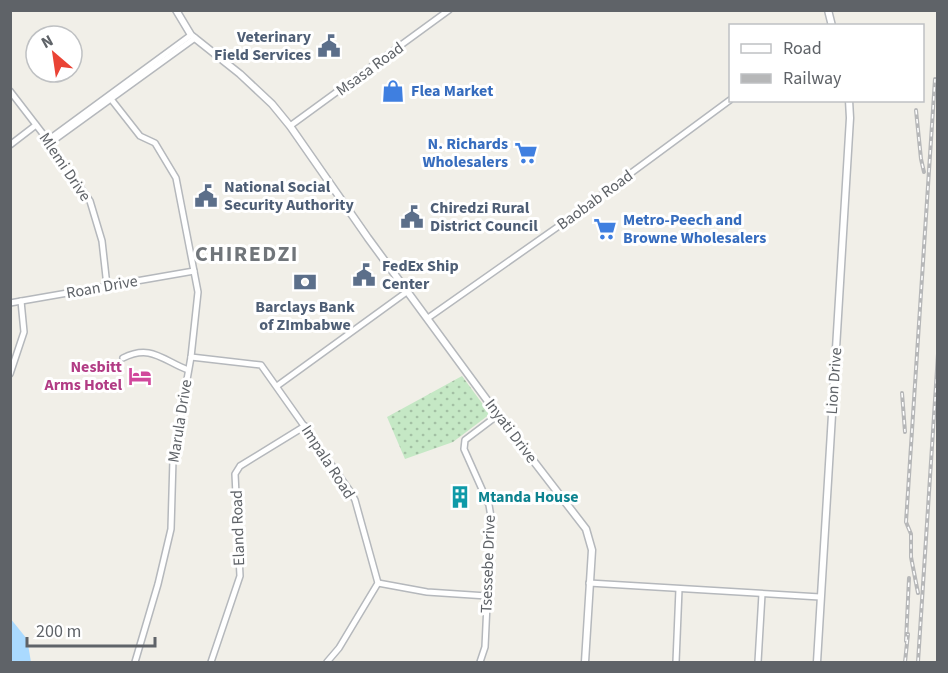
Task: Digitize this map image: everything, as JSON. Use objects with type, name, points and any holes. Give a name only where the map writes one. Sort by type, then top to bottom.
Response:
[{"type":"street","points":[[176,10],[193,37]]},
{"type":"street","name":"Msasa Road","points":[[290,126],[449,10]]},
{"type":"street","points":[[49,141],[111,99],[193,37]]},
{"type":"street","points":[[49,141],[193,37]]},
{"type":"street","name":"Inyati Drive","points":[[193,37],[240,74],[272,104],[290,126],[358,224],[498,415],[586,529],[592,550],[585,663]]},
{"type":"street","name":"Mlemi Drive","points":[[10,91],[49,141],[90,201],[102,242],[106,286]]},
{"type":"street","name":"Marula Drive","points":[[111,99],[140,136],[155,143],[176,178],[198,292],[198,305],[173,459],[171,529],[135,663]]},
{"type":"street","name":"Baobab Road","points":[[428,318],[574,215],[729,101]]},
{"type":"street","name":"Lion Drive","points":[[817,663],[850,118],[849,102]]},
{"type":"street","points":[[10,145],[36,125]]},
{"type":"street","name":"Roan Drive","points":[[10,303],[194,271]]},
{"type":"street","points":[[277,386],[408,291]]},
{"type":"street","points":[[10,374],[24,332],[21,302]]},
{"type":"street","points":[[123,358],[136,351],[152,353],[188,370]]},
{"type":"street","name":"Impala Road","points":[[190,357],[259,363],[355,500],[378,583]]},
{"type":"street","name":"Tsessebe Drive","points":[[480,663],[485,647],[491,517],[489,506],[464,449],[465,440],[498,415]]},
{"type":"street","name":"Eland Road","points":[[211,663],[240,576],[235,474],[240,466],[305,426]]},
{"type":"street","points":[[327,663],[339,648],[378,583],[427,592],[487,596]]},
{"type":"street","points":[[589,584],[820,597]]},
{"type":"street","points":[[676,663],[679,589]]},
{"type":"street","points":[[758,663],[762,594]]},
{"type":"green space","points":[[462,376],[490,414],[453,442],[405,459],[387,417]]},
{"type":"water","points":[[10,618],[27,639],[31,662],[11,662]]},
{"type":"railway","points":[[918,593],[911,557],[911,534],[906,522],[935,79]]},
{"type":"railway","points":[[916,110],[924,172]]},
{"type":"railway","points":[[918,662],[938,354]]},
{"type":"railway","points":[[902,393],[905,432]]},
{"type":"railway","points":[[906,641],[909,578]]},
{"type":"railway","points":[[905,662],[908,634]]},
{"type":"place","name":"Veterinary Field Services","points":[[329,46]]},
{"type":"place","name":"Flea Market","points":[[393,91]]},
{"type":"place","name":"N. Richards Wholesalers","points":[[526,153]]},
{"type":"place","name":"National Social Security Authority","points":[[206,196]]},
{"type":"place","name":"Chiredzi Rural District Council","points":[[412,217]]},
{"type":"place","name":"Metro-Peech and Browne Wholesalers","points":[[605,229]]},
{"type":"place","name":"FedEx Ship Center","points":[[364,275]]},
{"type":"place","name":"Barclays Bank of ZImbabwe","points":[[305,282]]},
{"type":"place","name":"Nesbitt Arms Hotel","points":[[140,376]]},
{"type":"place","name":"Mtanda House","points":[[460,497]]},
{"type":"district","name":"CHIREDZI","points":[[247,254]]}]
